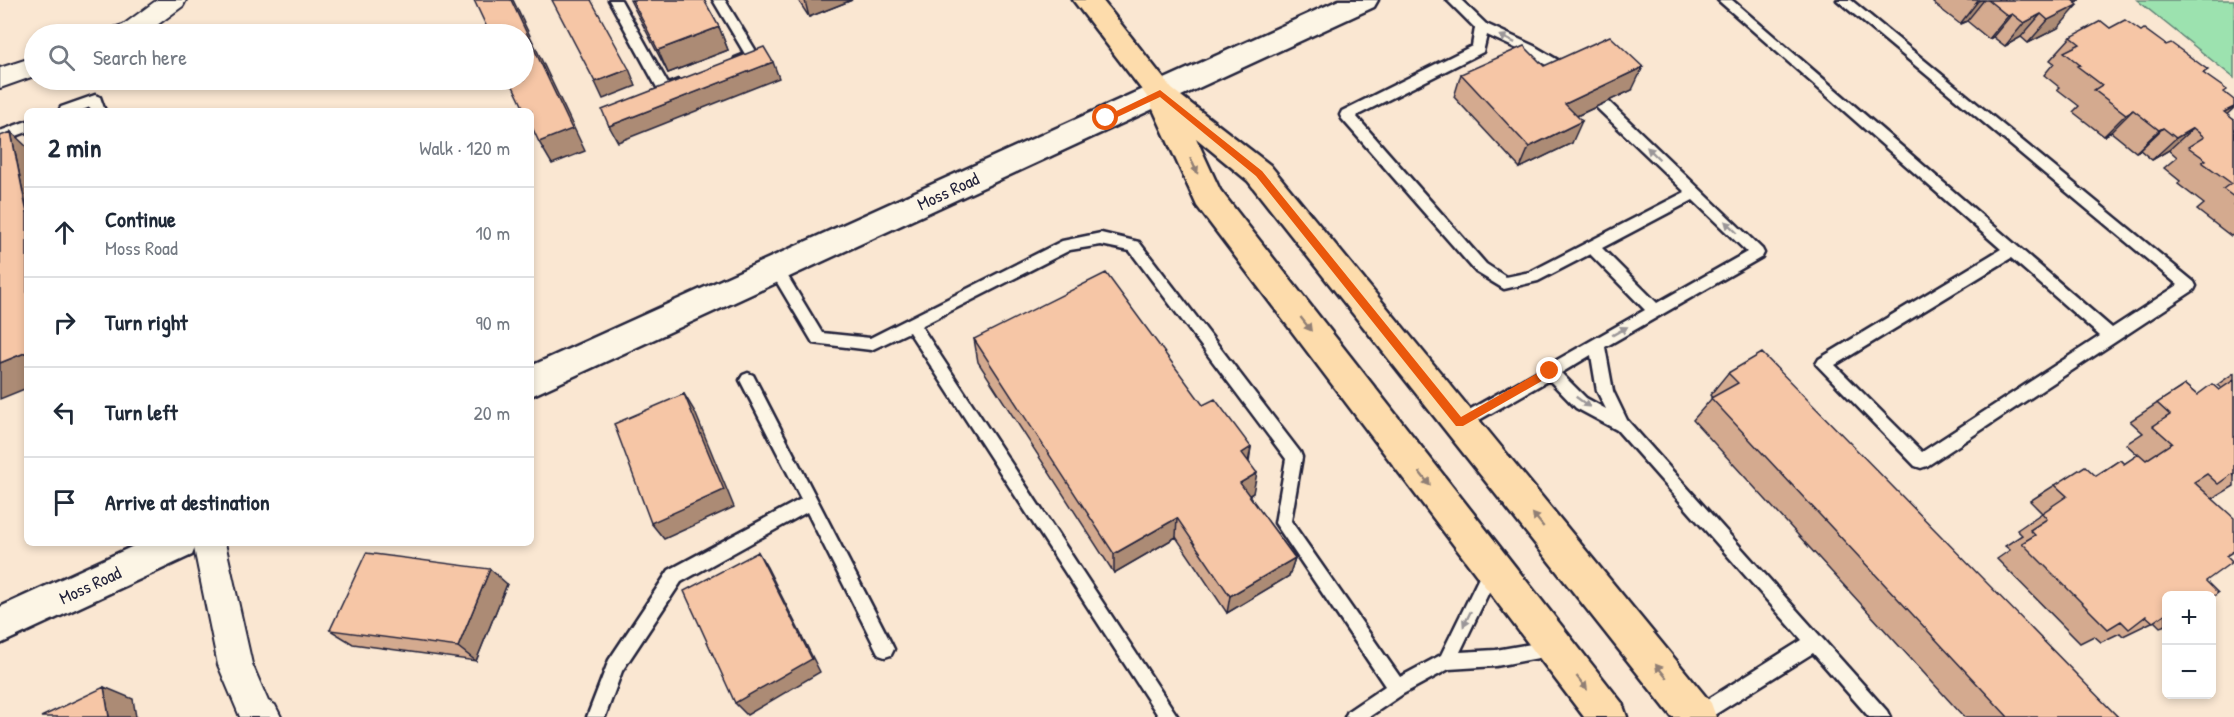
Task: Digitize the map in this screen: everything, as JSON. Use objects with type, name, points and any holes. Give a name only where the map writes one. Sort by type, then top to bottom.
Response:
[{"type":"main road","points":[[1088,0],[1160,93],[1208,197],[1608,717]]},
{"type":"main road","points":[[1160,93],[1259,173],[1697,717]]},
{"type":"street","points":[[142,24],[174,0]]},
{"type":"street","name":"Moss Road","points":[[534,381],[1364,0]]},
{"type":"street","points":[[0,78],[24,70]]},
{"type":"street","name":"Moss Road","points":[[0,626],[173,546]]},
{"type":"street","points":[[210,546],[236,665],[257,716]]},
{"type":"lane","points":[[615,0],[665,90],[687,81]]},
{"type":"lane","points":[[719,0],[753,56],[731,64]]},
{"type":"lane","points":[[1453,0],[1482,27],[1528,49],[1568,72]]},
{"type":"lane","points":[[1724,0],[2112,337]]},
{"type":"lane","points":[[1844,0],[2189,286],[1921,461],[1824,364],[2012,250]]},
{"type":"lane","points":[[1482,27],[1478,49],[1347,115],[1480,268],[1504,283],[1533,277],[1695,193]]},
{"type":"lane","points":[[74,108],[95,100],[97,108]]},
{"type":"lane","points":[[1460,423],[1757,253],[1602,104]]},
{"type":"lane","points":[[0,137],[24,127]]},
{"type":"lane","points":[[776,269],[818,339],[872,344],[1067,245],[1101,239],[1134,246],[1294,458],[1283,523],[1397,688]]},
{"type":"lane","points":[[1592,247],[1655,311]]},
{"type":"lane","points":[[912,324],[1169,717]]},
{"type":"lane","points":[[1597,344],[1605,391],[1622,425],[1881,717]]},
{"type":"lane","points":[[1550,371],[1581,403],[1622,425]]},
{"type":"lane","points":[[748,380],[885,649]]},
{"type":"lane","points":[[596,717],[615,666],[675,576],[811,502]]},
{"type":"lane","points":[[1447,661],[1493,567]]},
{"type":"lane","points":[[1697,717],[1814,642]]},
{"type":"lane","points":[[1354,717],[1397,688],[1447,661],[1496,658],[1555,647]]},
{"type":"green space","points":[[2137,0],[2234,0],[2234,78]]},
{"type":"building","points":[[474,0],[511,0],[522,24],[485,24]]},
{"type":"building","points":[[552,0],[591,0],[629,69],[595,82]]},
{"type":"building","points":[[632,0],[704,0],[719,27],[658,50]]},
{"type":"building","points":[[1988,0],[2072,0],[2078,5],[2048,20],[2041,14],[2024,23],[2012,14],[2008,16]]},
{"type":"building","points":[[2125,20],[2141,31],[2144,29],[2166,45],[2171,43],[2208,70],[2203,73],[2227,90],[2224,92],[2234,100],[2234,107],[2224,112],[2234,120],[2234,197],[2223,189],[2231,183],[2202,162],[2206,160],[2188,147],[2204,137],[2193,128],[2176,138],[2163,128],[2159,130],[2133,110],[2126,114],[2094,90],[2102,85],[2077,66],[2080,65],[2064,52],[2080,44],[2071,37],[2101,21],[2110,28]]},
{"type":"building","points":[[1610,36],[1643,67],[1565,104],[1582,121],[1529,147],[1461,74],[1524,46],[1544,66]]},
{"type":"building","points":[[764,47],[773,62],[609,126],[602,110]]},
{"type":"building","points":[[534,49],[572,129],[539,142],[534,131],[534,108],[524,108],[515,90],[534,90]]},
{"type":"building","points":[[11,132],[24,198],[24,353],[0,363],[0,136]]},
{"type":"building","points":[[1106,273],[1203,405],[1215,399],[1251,447],[1242,453],[1257,473],[1240,483],[1295,558],[1230,596],[1177,518],[1114,554],[974,339]]},
{"type":"building","points":[[1762,353],[2118,717],[2008,717],[1711,398],[1738,383],[1728,373]]},
{"type":"building","points":[[2234,380],[2234,476],[2232,474],[2218,484],[2207,474],[2194,482],[2234,518],[2234,551],[2226,556],[2232,562],[2206,581],[2216,591],[2162,591],[2162,616],[2153,622],[2146,616],[2129,629],[2121,621],[2108,629],[2022,543],[2035,535],[2030,530],[2047,519],[2042,513],[2067,496],[2055,485],[2085,466],[2096,476],[2120,460],[2124,464],[2139,454],[2146,460],[2172,443],[2153,426],[2170,415],[2157,403],[2185,385],[2197,395],[2212,384],[2219,390]]},
{"type":"building","points":[[684,394],[724,490],[651,523],[614,424]]},
{"type":"building","points":[[758,552],[812,659],[735,703],[684,591]]},
{"type":"building","points":[[366,553],[490,569],[458,647],[330,630]]},
{"type":"building","points":[[104,687],[109,717],[41,717]]},
{"type":"route","points":[[1106,118],[1160,93],[1259,173],[1460,423],[1550,371]]}]
